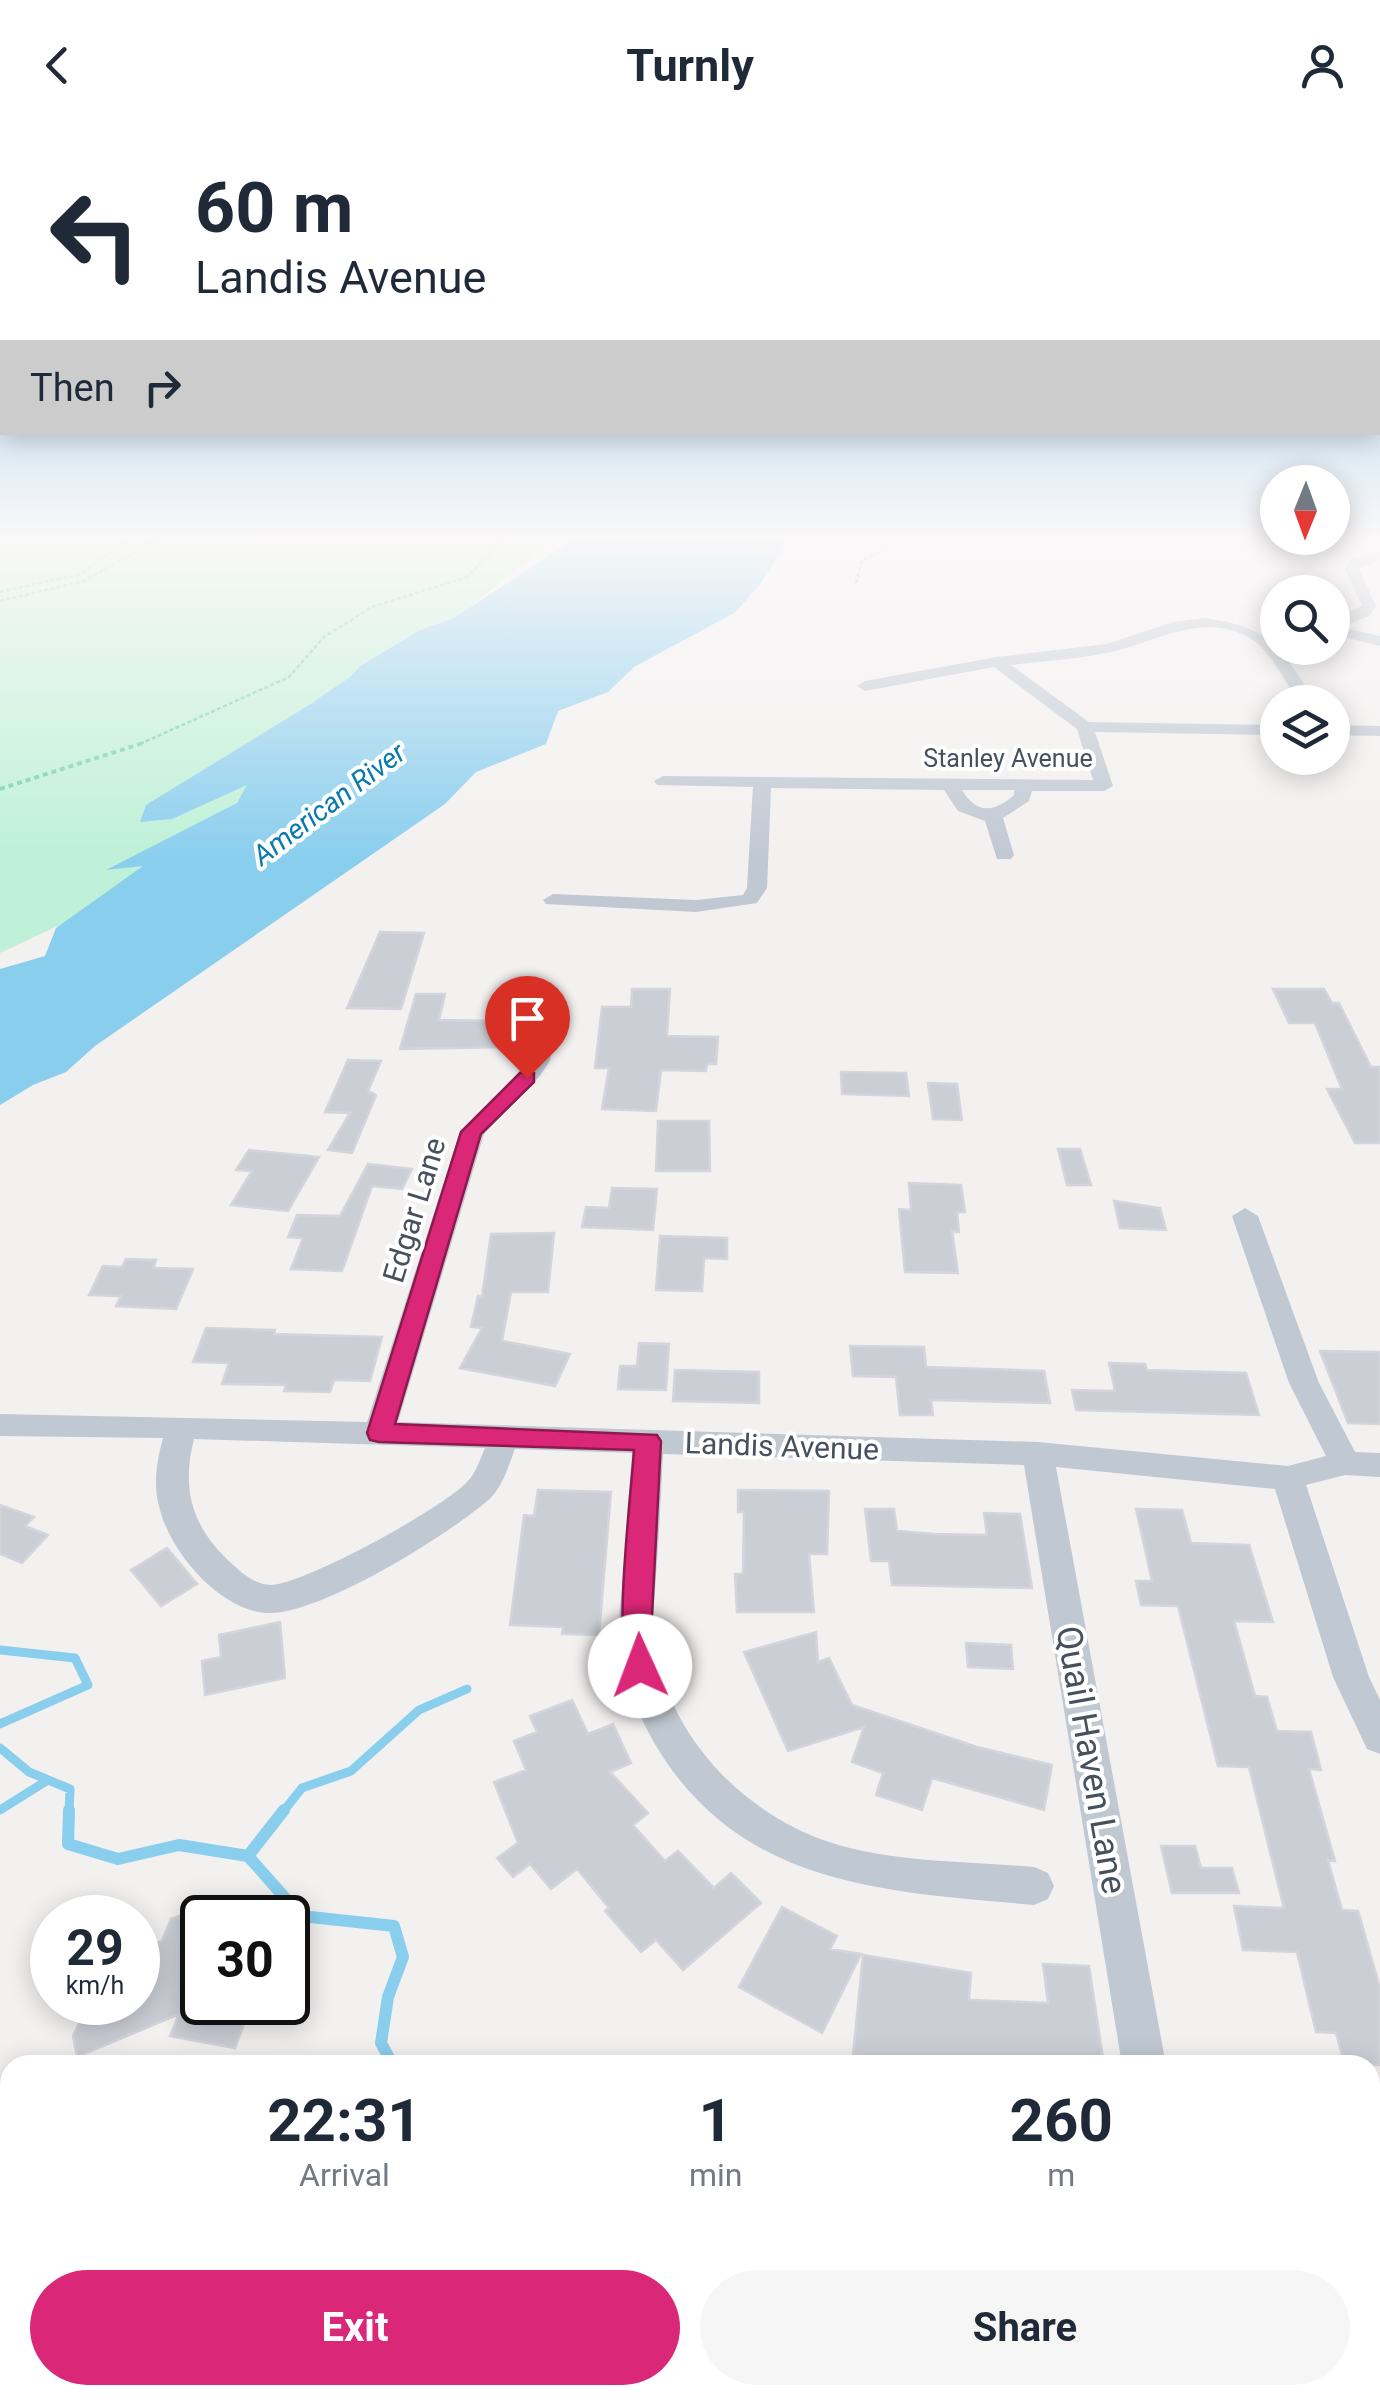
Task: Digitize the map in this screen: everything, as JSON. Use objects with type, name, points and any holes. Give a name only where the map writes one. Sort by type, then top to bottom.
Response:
[{"type":"street","points":[[865,686],[1118,645]]},
{"type":"street","points":[[996,662],[1085,727]]},
{"type":"street","name":"Stanley Avenue","points":[[663,781],[1104,786],[1085,727],[1260,730]]},
{"type":"street","points":[[1350,730],[1380,731]]},
{"type":"street","points":[[553,900],[604,906],[625,902],[733,905],[750,899],[756,888],[762,782]]},
{"type":"street","points":[[951,784],[964,806],[992,817],[1008,813],[1024,797],[1023,786]]},
{"type":"street","points":[[992,817],[1004,854]]},
{"type":"street","name":"Edgar Lane","points":[[379,1433],[472,1132],[527,1078],[538,1061],[545,1028]]},
{"type":"street","points":[[1245,1216],[1304,1383],[1344,1462]]},
{"type":"street","name":"Landis Avenue","points":[[0,1425],[182,1427],[1038,1454],[1288,1478],[1344,1462],[1380,1465]]},
{"type":"street","points":[[182,1427],[175,1448],[171,1502],[187,1537],[218,1572],[264,1599],[286,1598],[358,1565],[478,1492],[504,1439]]},
{"type":"street","points":[[648,1441],[636,1635],[640,1666],[659,1721],[694,1774],[764,1830],[810,1852],[871,1870],[1034,1886]]},
{"type":"street","name":"Quail Haven Lane","points":[[1038,1454],[1142,2055]]},
{"type":"street","points":[[1288,1478],[1351,1677],[1380,1738]]},
{"type":"path","points":[[0,789],[122,752],[201,720],[289,677],[315,645]]},
{"type":"green space","points":[[0,645],[423,645],[318,758],[109,902],[0,953]]},
{"type":"water","name":"American River","points":[[395,645],[674,645],[634,667],[608,692],[558,711],[546,744],[476,772],[445,804],[95,1046],[66,1072],[33,1085],[0,1105],[0,969],[45,956],[56,928],[143,866],[106,870],[237,803],[247,785],[172,819],[140,822],[146,805],[314,702]]},
{"type":"building","points":[[380,932],[424,933],[401,1009],[347,1008]]},
{"type":"building","points":[[632,989],[670,989],[667,1036],[718,1037],[716,1064],[707,1064],[706,1071],[661,1070],[656,1111],[602,1109],[609,1068],[595,1068],[602,1007],[631,1007]]},
{"type":"building","points":[[1273,989],[1324,989],[1332,1003],[1339,1003],[1371,1067],[1380,1067],[1380,1143],[1355,1143],[1327,1089],[1342,1089],[1315,1023],[1289,1023]]},
{"type":"building","points":[[416,994],[445,994],[439,1020],[515,1021],[510,1047],[400,1049]]},
{"type":"building","points":[[348,1060],[381,1061],[368,1091],[376,1095],[352,1153],[328,1150],[350,1113],[325,1112]]},
{"type":"building","points":[[841,1072],[906,1073],[909,1096],[842,1094]]},
{"type":"building","points":[[928,1083],[957,1084],[962,1120],[933,1119]]},
{"type":"building","points":[[658,1121],[709,1121],[710,1171],[656,1171]]},
{"type":"building","points":[[1058,1149],[1080,1149],[1091,1185],[1067,1185]]},
{"type":"building","points":[[249,1150],[319,1157],[288,1211],[231,1205],[252,1171],[236,1170]]},
{"type":"building","points":[[368,1164],[412,1169],[402,1189],[372,1186],[342,1271],[291,1269],[303,1238],[288,1237],[297,1215],[340,1216]]},
{"type":"building","points":[[909,1183],[961,1185],[965,1212],[957,1212],[959,1232],[952,1231],[958,1273],[905,1272],[899,1209],[911,1210]]},
{"type":"building","points":[[612,1188],[657,1189],[653,1230],[582,1227],[586,1207],[609,1208]]},
{"type":"building","points":[[1114,1201],[1160,1208],[1166,1230],[1120,1228]]},
{"type":"building","points":[[554,1233],[548,1292],[511,1292],[502,1341],[570,1354],[555,1386],[460,1368],[482,1328],[471,1327],[478,1296],[482,1297],[491,1234]]},
{"type":"building","points":[[660,1236],[727,1238],[727,1259],[704,1258],[702,1291],[656,1290]]},
{"type":"building","points":[[126,1259],[156,1260],[153,1268],[193,1269],[176,1309],[116,1306],[121,1296],[89,1295],[103,1266],[122,1267]]},
{"type":"building","points":[[206,1328],[382,1337],[370,1381],[334,1380],[330,1392],[284,1391],[286,1385],[222,1384],[229,1363],[193,1362]]},
{"type":"building","points":[[639,1343],[669,1344],[666,1390],[618,1389],[620,1366],[637,1366]]},
{"type":"building","points":[[850,1346],[924,1347],[926,1367],[1044,1371],[1050,1403],[931,1400],[933,1415],[900,1415],[896,1377],[853,1376]]},
{"type":"building","points":[[1320,1351],[1380,1352],[1380,1424],[1348,1423]]},
{"type":"building","points":[[1109,1363],[1145,1364],[1147,1370],[1246,1373],[1259,1415],[1076,1410],[1072,1390],[1115,1391]]},
{"type":"building","points":[[675,1370],[759,1372],[759,1403],[673,1401]]},
{"type":"building","points":[[538,1490],[611,1492],[599,1635],[562,1634],[563,1627],[510,1625],[524,1515],[534,1516]]},
{"type":"building","points":[[738,1490],[829,1491],[827,1554],[809,1554],[814,1612],[737,1612],[735,1574],[743,1574],[744,1512],[738,1512]]},
{"type":"building","points":[[0,1505],[34,1517],[25,1526],[48,1535],[22,1563],[0,1554]]},
{"type":"building","points":[[865,1509],[894,1509],[897,1531],[935,1534],[987,1535],[984,1513],[1020,1514],[1032,1588],[892,1585],[889,1561],[871,1561]]},
{"type":"building","points":[[1136,1509],[1182,1510],[1191,1543],[1249,1545],[1273,1622],[1234,1621],[1255,1696],[1267,1697],[1277,1731],[1311,1732],[1321,1770],[1309,1769],[1335,1861],[1328,1860],[1342,1910],[1358,1911],[1380,1988],[1380,2055],[1342,2055],[1336,2033],[1316,2032],[1297,1952],[1243,1950],[1234,1906],[1284,1908],[1249,1767],[1218,1766],[1178,1606],[1141,1605],[1136,1581],[1152,1581]]},
{"type":"building","points":[[167,1548],[197,1584],[161,1606],[131,1570]]},
{"type":"building","points":[[280,1622],[285,1678],[205,1695],[202,1661],[221,1657],[219,1635]]},
{"type":"building","points":[[816,1632],[818,1662],[829,1658],[852,1705],[977,1747],[1052,1765],[1044,1810],[932,1778],[922,1810],[876,1795],[883,1773],[852,1762],[864,1727],[788,1751],[744,1652]]},
{"type":"building","points":[[966,1643],[1011,1645],[1013,1669],[968,1667]]},
{"type":"building","points":[[572,1700],[588,1734],[613,1724],[631,1763],[610,1772],[648,1813],[633,1825],[665,1861],[678,1851],[714,1888],[731,1873],[761,1903],[683,1970],[656,1940],[641,1952],[605,1911],[609,1908],[577,1869],[551,1889],[530,1864],[513,1877],[497,1858],[518,1843],[494,1782],[526,1770],[514,1741],[537,1732],[530,1716]]},
{"type":"building","points":[[1161,1846],[1195,1846],[1201,1868],[1232,1868],[1239,1893],[1172,1893]]},
{"type":"building","points":[[782,1907],[837,1936],[830,1949],[861,1954],[822,2033],[739,1987]]},
{"type":"building","points":[[180,1916],[180,2025],[244,2025],[235,2048],[170,2036],[179,2014],[160,2022],[162,1941],[171,1919]]},
{"type":"building","points":[[863,1955],[971,1973],[969,2000],[1048,2003],[1043,1964],[1089,1966],[1102,2055],[853,2055]]},
{"type":"building","points":[[78,2025],[153,2025],[82,2055],[77,2055],[73,2036]]},
{"type":"waterway","points":[[0,1650],[75,1658],[88,1685],[0,1724]]},
{"type":"waterway","points":[[282,1813],[302,1788],[351,1771],[419,1710],[467,1689]]},
{"type":"waterway","points":[[0,1748],[29,1772],[70,1789],[69,1813]]},
{"type":"waterway","points":[[0,1810],[48,1780]]},
{"type":"waterway","points":[[69,1810],[68,1844],[118,1859],[179,1845],[248,1856]]},
{"type":"waterway","points":[[248,1856],[284,1810]]},
{"type":"waterway","points":[[248,1856],[301,1916],[394,1926],[403,1957],[388,1997],[381,2043],[388,2055]]},
{"type":"route","points":[[527,1078],[472,1132],[379,1433],[648,1441],[636,1635],[640,1666]]}]
